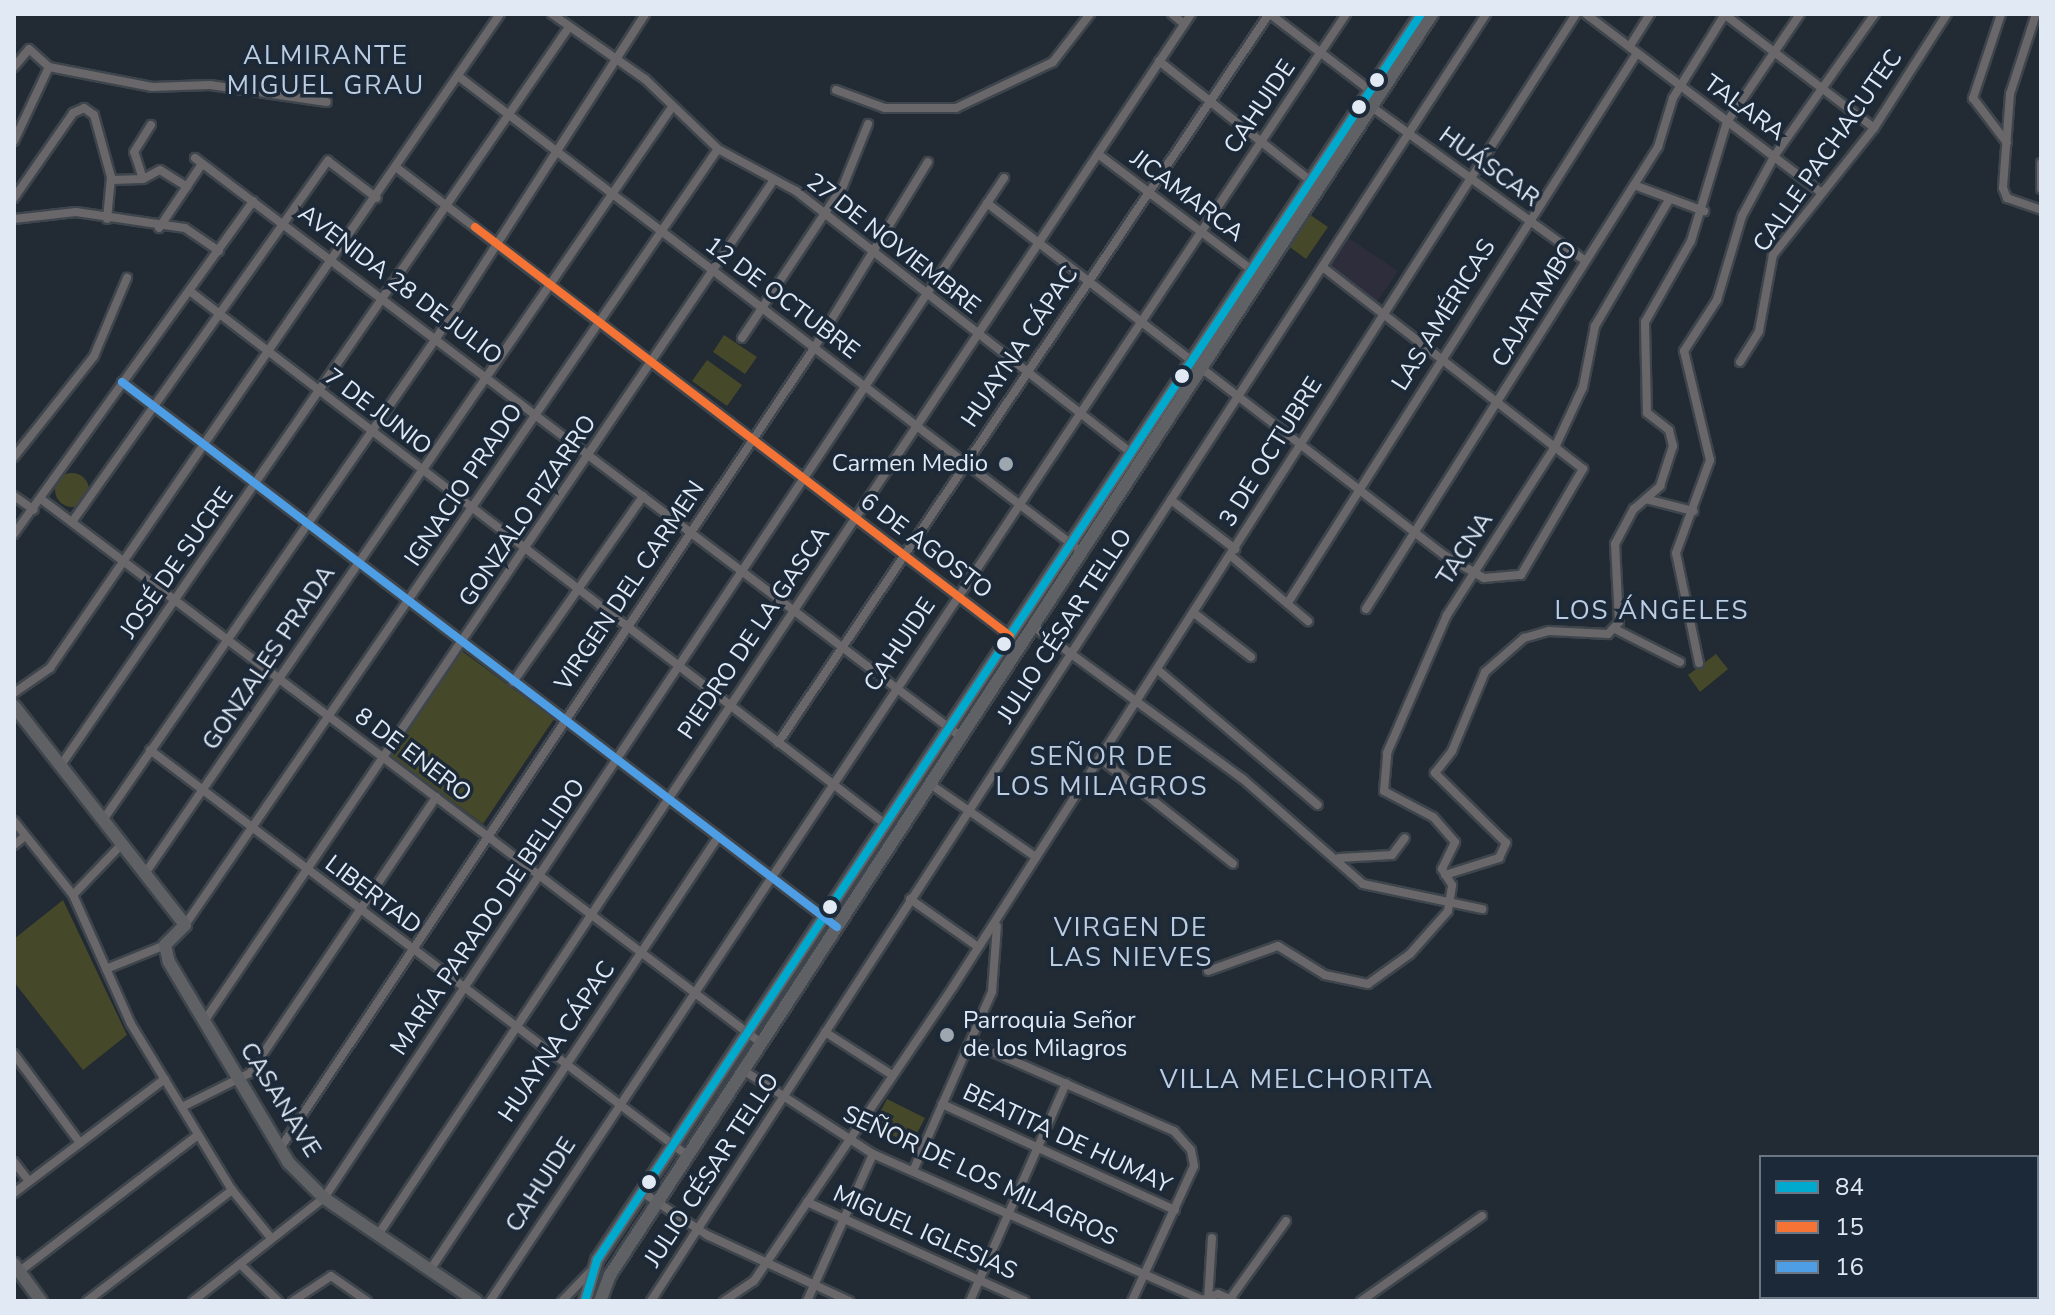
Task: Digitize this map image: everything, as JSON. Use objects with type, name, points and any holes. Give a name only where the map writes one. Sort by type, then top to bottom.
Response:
[{"type":"street","points":[[14,693],[50,668],[126,563],[500,14]]},
{"type":"street","name":"27 DE NOVIEMBRE","points":[[552,14],[618,62],[718,149],[825,215],[1131,453]]},
{"type":"street","points":[[103,820],[437,337],[559,154],[645,14]]},
{"type":"street","points":[[836,90],[885,108],[956,108],[1053,62],[1090,14]]},
{"type":"street","points":[[1172,14],[1184,24]]},
{"type":"street","name":"PIEDRO DE LA GASCA","points":[[378,1235],[1191,14]]},
{"type":"street","points":[[1270,14],[1371,91]]},
{"type":"street","name":"HUAYNA CÁPAC","points":[[778,743],[1270,14]]},
{"type":"street","name":"CAHUIDE","points":[[490,1301],[768,874],[1346,14]]},
{"type":"street","points":[[562,1301],[592,1270],[1010,636],[1076,548],[1315,184],[1421,14]]},
{"type":"street","points":[[600,1301],[658,1202],[1033,626],[1131,453],[1194,368],[1252,270],[1372,107],[1432,14]]},
{"type":"street","name":"JULIO CÉSAR TELLO","points":[[651,1301],[967,809],[1071,655],[1486,14]]},
{"type":"street","name":"3 DE OCTUBRE","points":[[724,1301],[766,1263],[1001,913],[1102,760],[1383,310],[1576,14]]},
{"type":"street","name":"TALARA","points":[[1586,14],[1822,193]]},
{"type":"street","name":"LAS AMÉRICAS","points":[[1289,601],[1634,49],[1650,14]]},
{"type":"street","points":[[1725,14],[1874,128]]},
{"type":"street","name":"CAJATAMBO","points":[[1366,609],[1658,147],[1679,86],[1725,14]]},
{"type":"street","points":[[1615,629],[1623,602],[1610,562],[1646,499],[1660,486],[1673,446],[1669,430],[1647,413],[1645,322],[1704,211],[1727,122],[1800,14]]},
{"type":"street","name":"CALLE PACHACUTEC","points":[[1740,362],[1759,331],[1773,255],[1874,128],[1947,14]]},
{"type":"street","points":[[2001,14],[1973,98],[2007,143]]},
{"type":"street","points":[[2036,14],[2010,94],[2007,198],[2041,210]]},
{"type":"street","points":[[1699,663],[1676,553],[1710,460],[1683,361],[1717,300],[1742,216],[1775,155],[1872,15]]},
{"type":"street","name":"JOSÉ DE SUCRE","points":[[61,765],[569,27]]},
{"type":"street","points":[[14,67],[29,49],[49,67],[152,87],[210,85],[327,102]]},
{"type":"street","points":[[1159,61],[1315,184]]},
{"type":"street","points":[[14,141],[49,67]]},
{"type":"street","name":"12 DE OCTUBRE","points":[[458,76],[1076,548]]},
{"type":"street","name":"GONZALES PRADA","points":[[144,876],[672,107]]},
{"type":"street","name":"HUÁSCAR","points":[[1372,107],[1584,260]]},
{"type":"street","points":[[14,198],[73,113],[84,108],[94,115],[111,180],[107,219]]},
{"type":"street","points":[[742,338],[825,215],[868,124]]},
{"type":"street","points":[[143,179],[134,152],[151,125]]},
{"type":"street","name":"IGNACIO PRADO","points":[[106,969],[165,945],[185,925],[411,603],[718,149]]},
{"type":"street","name":"JICAMARCA","points":[[1098,154],[1252,270]]},
{"type":"street","name":"AVENIDA 28 DE JULIO","points":[[187,187],[198,161],[437,337],[961,737]]},
{"type":"street","points":[[72,522],[328,161],[377,198]]},
{"type":"street","name":"VIRGEN DEL CARMEN","points":[[279,1150],[563,719],[628,628],[876,254],[928,162]]},
{"type":"street","points":[[2041,163],[2041,189]]},
{"type":"street","name":"6 DE AGOSTO","points":[[397,168],[1010,636]]},
{"type":"street","points":[[111,180],[143,179],[160,170],[187,187],[159,228]]},
{"type":"street","name":"MARÍA PARADO DE BELLIDO","points":[[193,1301],[324,1198],[678,667],[746,573],[804,478],[1004,178]]},
{"type":"street","name":"GONZALO PIZARRO","points":[[205,1020],[715,273],[773,181]]},
{"type":"street","points":[[1634,185],[1704,211]]},
{"type":"street","name":"TACNA","points":[[1451,901],[1445,875],[1452,838],[1433,817],[1387,794],[1380,778],[1422,663],[1473,574],[1556,445],[1583,387],[1595,326],[1669,200]]},
{"type":"street","points":[[14,534],[34,510],[122,382],[191,292],[253,201]]},
{"type":"street","points":[[987,203],[1194,368],[1360,487],[1473,574],[1521,575],[1582,480],[1583,469],[1383,310],[1323,267]]},
{"type":"street","points":[[14,219],[76,212],[159,228],[185,228],[219,251]]},
{"type":"street","points":[[14,457],[94,356],[127,278]]},
{"type":"street","name":"7 DE JUNIO","points":[[191,292],[885,824]]},
{"type":"street","points":[[122,382],[837,927]]},
{"type":"street","points":[[14,496],[34,510]]},
{"type":"street","points":[[513,682],[643,496]]},
{"type":"street","name":"8 DE ENERO","points":[[41,499],[761,1043]]},
{"type":"street","points":[[1646,499],[1693,511]]},
{"type":"street","points":[[1171,500],[1289,601],[1308,621]]},
{"type":"street","points":[[1194,613],[1251,657]]},
{"type":"street","points":[[1033,626],[1339,858],[1363,884],[1482,909]]},
{"type":"street","points":[[1445,875],[1499,858],[1506,843],[1435,773],[1452,751],[1485,672],[1510,644],[1532,634],[1615,629],[1680,662]]},
{"type":"street","points":[[1158,670],[1318,805]]},
{"type":"street","points":[[14,706],[185,925]]},
{"type":"street","name":"LIBERTAD","points":[[150,750],[688,1156]]},
{"type":"street","points":[[1102,760],[1233,864]]},
{"type":"street","points":[[930,784],[1036,857]]},
{"type":"street","points":[[182,1107],[240,1080],[436,797]]},
{"type":"street","points":[[14,821],[73,895],[106,969],[165,1079],[232,1190],[271,1238]]},
{"type":"street","points":[[14,845],[25,836]]},
{"type":"street","name":"HUAYNA CÁPAC","points":[[430,1270],[718,837]]},
{"type":"street","points":[[1339,858],[1392,855],[1405,838]]},
{"type":"street","points":[[73,895],[121,845]]},
{"type":"street","points":[[910,899],[978,947]]},
{"type":"street","points":[[1208,971],[1278,946],[1325,975],[1368,984],[1413,951],[1451,901]]},
{"type":"street","points":[[913,1171],[994,985],[992,939],[1001,913]]},
{"type":"street","name":"CASANAVE","points":[[165,945],[279,1150],[324,1198],[476,1301]]},
{"type":"street","points":[[825,1032],[892,1075]]},
{"type":"street","points":[[970,1042],[1177,1133],[1194,1166],[1132,1301]]},
{"type":"street","points":[[14,1054],[80,1143]]},
{"type":"street","name":"SEÑOR DE LOS MILAGROS","points":[[743,1070],[848,1141],[873,1154],[1144,1275],[1208,1300],[1232,1300]]},
{"type":"street","points":[[14,1193],[165,1079]]},
{"type":"street","points":[[970,1301],[1066,1083]]},
{"type":"street","name":"BEATITA DE HUMAY","points":[[942,1104],[1175,1210]]},
{"type":"street","points":[[41,1301],[17,1267],[198,1135]]},
{"type":"street","points":[[807,1301],[873,1154]]},
{"type":"street","points":[[14,1162],[29,1181]]},
{"type":"street","points":[[87,1301],[232,1190]]},
{"type":"street","points":[[642,1192],[699,1228],[849,1301]]},
{"type":"street","name":"MIGUEL IGLESIAS","points":[[807,1202],[1025,1301]]},
{"type":"street","points":[[1361,1301],[1482,1216]]},
{"type":"street","points":[[1232,1300],[1286,1221]]},
{"type":"street","points":[[1208,1300],[1212,1238]]},
{"type":"street","points":[[240,1264],[278,1301]]},
{"type":"street","points":[[585,1301],[592,1270]]},
{"type":"street","points":[[293,1301],[331,1276],[367,1301]]},
{"type":"shaded area","points":[[1344,235],[1398,271],[1377,302],[1325,264]]},
{"type":"green space","points":[[1309,214],[1328,227],[1306,259],[1287,245]]},
{"type":"green space","points":[[724,335],[757,357],[745,374],[713,352]]},
{"type":"green space","points":[[707,360],[742,385],[727,406],[692,381]]},
{"type":"green space","points":[[72,473],[84,478],[89,490],[84,502],[72,507],[60,502],[55,490],[60,478]]},
{"type":"green space","points":[[462,651],[554,719],[483,824],[390,755]]},
{"type":"green space","points":[[1716,654],[1728,669],[1700,692],[1688,675]]},
{"type":"green space","points":[[63,900],[127,1035],[83,1070],[14,982],[14,939]]},
{"type":"green space","points":[[887,1099],[925,1118],[911,1145],[873,1125]]},
{"type":"transit line","name":"84","points":[[585,1301],[597,1260],[1421,14]]},
{"type":"transit line","name":"15","points":[[475,227],[1010,636]]},
{"type":"transit line","name":"16","points":[[122,382],[837,927]]},
{"type":"place","name":"Carmen Medio","points":[[1006,464]]},
{"type":"place","name":"Parroquia Señor de los Milagros","points":[[947,1035]]},
{"type":"district","name":"ALMIRANTE MIGUEL GRAU","points":[[326,71]]},
{"type":"district","name":"LOS ÁNGELES","points":[[1652,611]]},
{"type":"district","name":"SEÑOR DE LOS MILAGROS","points":[[1102,772]]},
{"type":"district","name":"VIRGEN DE LAS NIEVES","points":[[1131,943]]},
{"type":"district","name":"VILLA MELCHORITA","points":[[1297,1080]]}]
